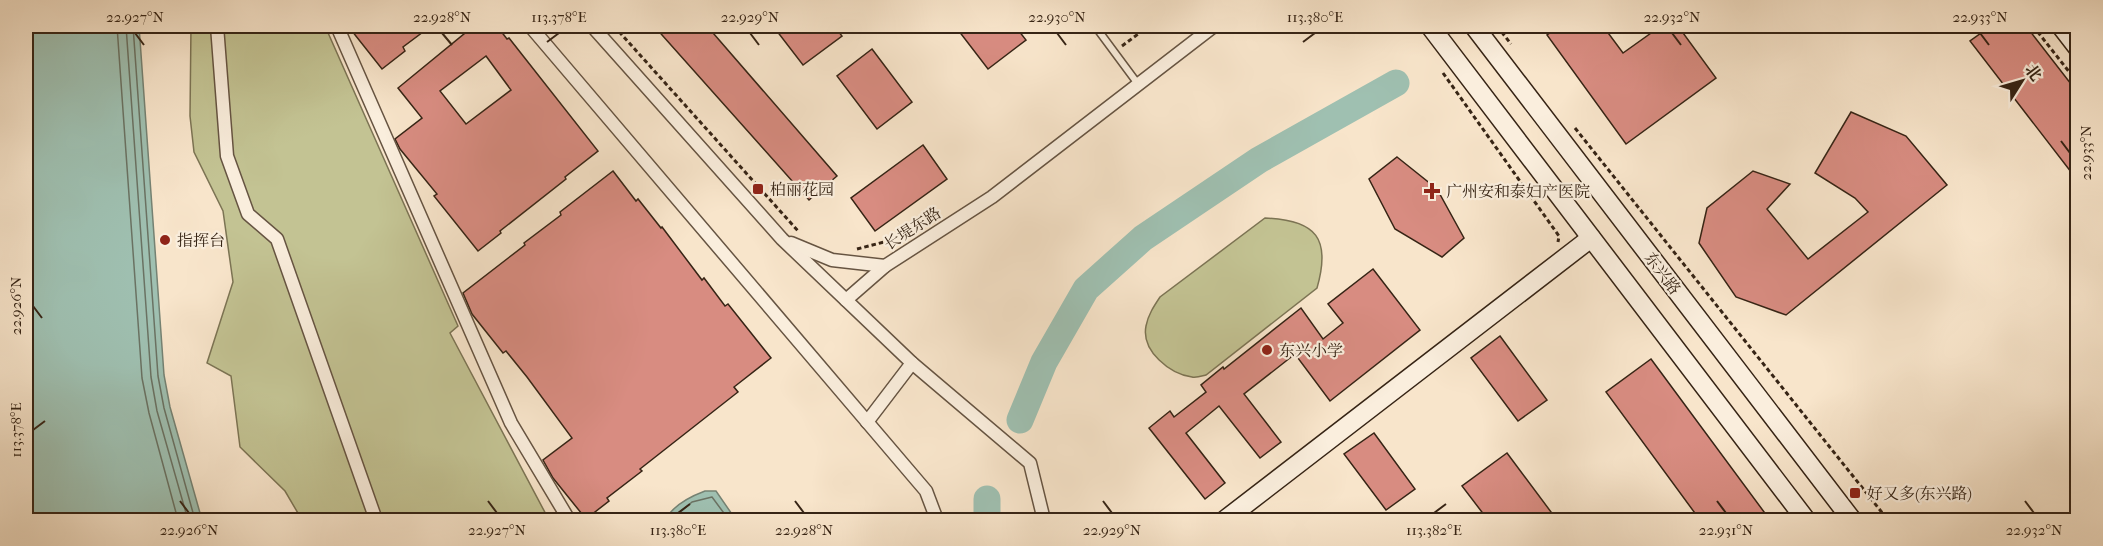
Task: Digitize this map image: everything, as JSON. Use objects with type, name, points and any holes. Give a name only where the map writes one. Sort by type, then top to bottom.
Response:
[{"type":"main road","name":"东兴路","points":[[1474,26],[1852,520]]},
{"type":"main road","points":[[2061,26],[2078,48]]},
{"type":"main road","points":[[1424,31],[1591,238],[1806,520]]},
{"type":"main road","points":[[1225,520],[1591,238]]},
{"type":"street","points":[[217,26],[227,156],[248,214],[277,238],[376,520]]},
{"type":"street","points":[[337,26],[512,423],[569,520]]},
{"type":"street","points":[[530,26],[926,491],[937,520]]},
{"type":"street","name":"长堤东路","points":[[592,26],[782,239],[832,261],[885,266],[992,197],[1214,26]]},
{"type":"street","points":[[782,239],[912,363],[1030,462],[1044,520]]},
{"type":"street","points":[[846,300],[885,266]]},
{"type":"street","points":[[867,422],[912,363]]},
{"type":"lane","points":[[1095,26],[1138,84]]},
{"type":"path","points":[[614,26],[802,235]]},
{"type":"path","points":[[1114,52],[1149,26]]},
{"type":"path","points":[[1409,26],[1424,31]]},
{"type":"path","points":[[2033,26],[2078,83]]},
{"type":"path","points":[[1438,65],[1559,236],[1557,248]]},
{"type":"path","points":[[1573,126],[1888,520]]},
{"type":"path","points":[[849,251],[884,242]]},
{"type":"green space","points":[[191,26],[325,26],[458,326],[450,333],[549,520],[302,520],[285,491],[240,447],[231,376],[207,363],[233,282],[223,211],[194,152],[190,116]]},
{"type":"green space","points":[[1265,218],[1297,223],[1316,235],[1322,257],[1317,288],[1206,375],[1192,377],[1166,366],[1153,352],[1146,335],[1148,318],[1153,307],[1160,297]]},
{"type":"water","points":[[26,26],[139,26],[164,375],[170,407],[202,520],[26,520]]},
{"type":"water","points":[[705,491],[716,491],[736,520],[665,520],[682,502]]},
{"type":"building","points":[[348,26],[431,26],[403,47],[405,51],[382,69]]},
{"type":"building","points":[[460,26],[497,26],[598,151],[478,251],[434,196],[437,194],[400,149],[395,139],[422,118],[398,88],[465,33]],"holes":[[[486,56],[511,90],[466,124],[440,91]]]},
{"type":"building","points":[[654,26],[707,26],[837,176],[809,200]]},
{"type":"building","points":[[773,26],[834,26],[842,36],[803,65]]},
{"type":"building","points":[[955,26],[1015,26],[1026,40],[988,69]]},
{"type":"building","points":[[1560,26],[1603,26],[1623,53],[1661,26],[1678,26],[1716,78],[1626,144],[1547,35]]},
{"type":"building","points":[[1991,26],[2026,26],[2078,93],[2078,181],[1970,41]]},
{"type":"building","points":[[872,49],[912,102],[877,129],[837,76]]},
{"type":"building","points":[[1851,112],[1906,136],[1947,185],[1786,315],[1736,297],[1699,243],[1707,208],[1753,171],[1790,184],[1767,209],[1808,259],[1868,212],[1855,198],[1815,173]]},
{"type":"building","points":[[923,145],[947,179],[875,231],[851,198]]},
{"type":"building","points":[[1397,157],[1437,189],[1464,238],[1442,257],[1395,229],[1369,179]]},
{"type":"building","points":[[613,171],[636,201],[638,199],[662,227],[702,280],[704,278],[725,306],[728,304],[771,358],[734,387],[738,392],[640,469],[642,471],[607,498],[609,501],[586,519],[553,478],[543,460],[572,438],[527,377],[506,351],[503,353],[472,314],[463,293],[525,245],[524,243],[561,215],[560,212]]},
{"type":"building","points":[[1373,269],[1420,330],[1330,401],[1295,354],[1244,394],[1281,442],[1260,458],[1219,406],[1186,433],[1225,483],[1205,499],[1149,428],[1170,411],[1174,417],[1206,392],[1201,385],[1301,308],[1323,339],[1343,323],[1328,304]]},
{"type":"building","points":[[1500,336],[1547,400],[1518,421],[1471,358]]},
{"type":"building","points":[[1651,359],[1770,520],[1700,520],[1606,392]]},
{"type":"building","points":[[1374,433],[1415,489],[1386,510],[1344,454]]},
{"type":"building","points":[[1507,453],[1557,520],[1488,520],[1462,486]]},
{"type":"waterway","points":[[1020,420],[1044,362],[1086,289],[1143,238],[1259,160],[1396,83]]},
{"type":"waterway","points":[[987,499],[987,520]]},
{"type":"place","name":"柏丽花园","points":[[758,189]]},
{"type":"place","name":"广州安和泰妇产医院","points":[[1432,191]]},
{"type":"place","name":"指挥台","points":[[165,240]]},
{"type":"place","name":"东兴小学","points":[[1267,350]]},
{"type":"place","name":"好又多(东兴路)","points":[[1855,493]]}]
